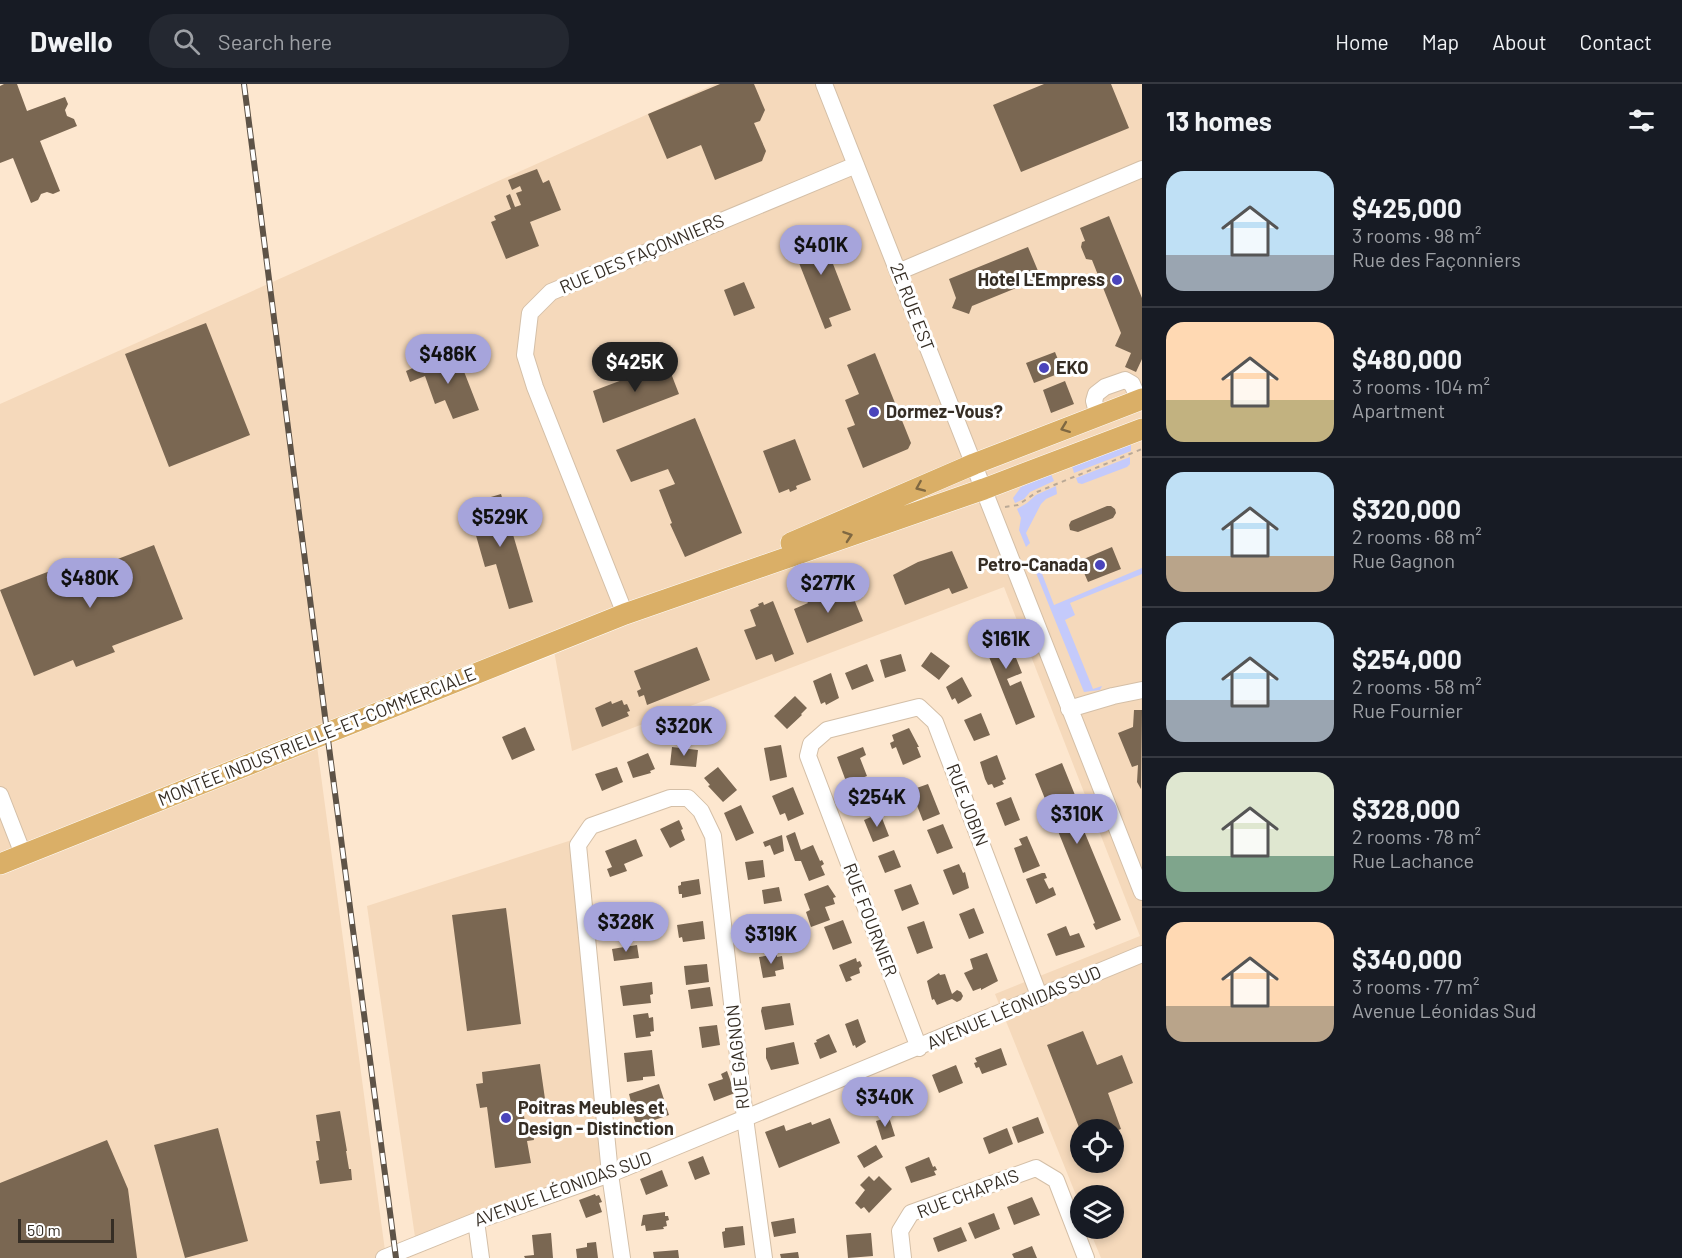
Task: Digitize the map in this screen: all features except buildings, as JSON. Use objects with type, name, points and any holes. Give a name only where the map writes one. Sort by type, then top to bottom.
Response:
[{"type":"main road","name":"MONTÉE INDUSTRIELLE-ET-COMMERCIALE","points":[[0,864],[629,613],[974,464],[1140,399]]},
{"type":"main road","points":[[1066,458],[1083,438],[1134,418],[1140,413],[1140,399]]},
{"type":"main road","name":"MONTÉE INDUSTRIELLE-ET-COMMERCIALE","points":[[629,613],[984,489],[1142,429]]},
{"type":"street","name":"2E RUE EST","points":[[824,84],[984,489]]},
{"type":"street","name":"RUE DES FAÇONNIERS","points":[[629,613],[525,355],[530,313],[550,292],[856,165]]},
{"type":"street","points":[[898,272],[1142,169]]},
{"type":"street","points":[[984,489],[1142,892]]},
{"type":"street","points":[[1069,709],[1142,690]]},
{"type":"street","name":"RUE JOBIN","points":[[827,730],[919,706],[935,722],[1040,998]]},
{"type":"street","name":"RUE FOURNIER","points":[[827,730],[811,744],[808,756],[919,1048]]},
{"type":"street","points":[[0,795],[23,854]]},
{"type":"street","name":"RUE GAGNON","points":[[610,1174],[578,845],[591,826],[670,798],[688,798],[701,811],[713,836],[745,1118],[764,1258]]},
{"type":"street","name":"AVENUE LÉONIDAS SUD","points":[[384,1258],[476,1221],[610,1174],[1142,954]]},
{"type":"street","name":"RUE CHAPAIS","points":[[903,1258],[900,1231],[911,1213],[1036,1168],[1056,1180],[1086,1258]]},
{"type":"street","points":[[610,1174],[622,1258]]},
{"type":"street","points":[[476,1221],[481,1258]]},
{"type":"path","points":[[992,511],[1018,505],[1036,492],[1142,449]]},
{"type":"shaded area","points":[[715,84],[1142,84],[1142,1258],[1101,1258],[1093,1239],[1124,1239],[1124,1185],[1072,1185],[995,994],[1140,936],[1004,587],[572,751],[553,645],[317,746],[386,1258],[0,1258],[0,404]]},
{"type":"shaded area","points":[[1131,442],[1131,451],[1074,473],[1072,466]]},
{"type":"shaded area","points":[[1130,457],[1130,464],[1127,467],[1082,484],[1078,483],[1076,478]]},
{"type":"shaded area","points":[[1051,474],[1054,481],[1030,492],[1024,499],[1015,503],[1013,498],[1021,487]]},
{"type":"shaded area","points":[[1056,486],[1057,494],[1041,504],[1026,533],[1030,543],[1026,547],[1019,530],[1021,518],[1017,509],[1036,495]]},
{"type":"shaded area","points":[[1047,562],[1050,566],[1041,571],[1054,605],[1142,568],[1142,574],[1070,603],[1075,615],[1065,620],[1093,689],[1102,686],[1100,690],[1084,692],[1034,568]]},
{"type":"shaded area","points":[[572,840],[603,1167],[415,1237],[367,906]]},
{"type":"railway","points":[[244,84],[396,1258]]},
{"type":"place","name":"Hotel L'Empress","points":[[1117,280]]},
{"type":"place","name":"EKO","points":[[1044,368]]},
{"type":"place","name":"Dormez-Vous?","points":[[874,412]]},
{"type":"place","name":"Petro-Canada","points":[[1100,565]]},
{"type":"place","name":"Poitras Meubles et Design - Distinction","points":[[506,1118]]}]
